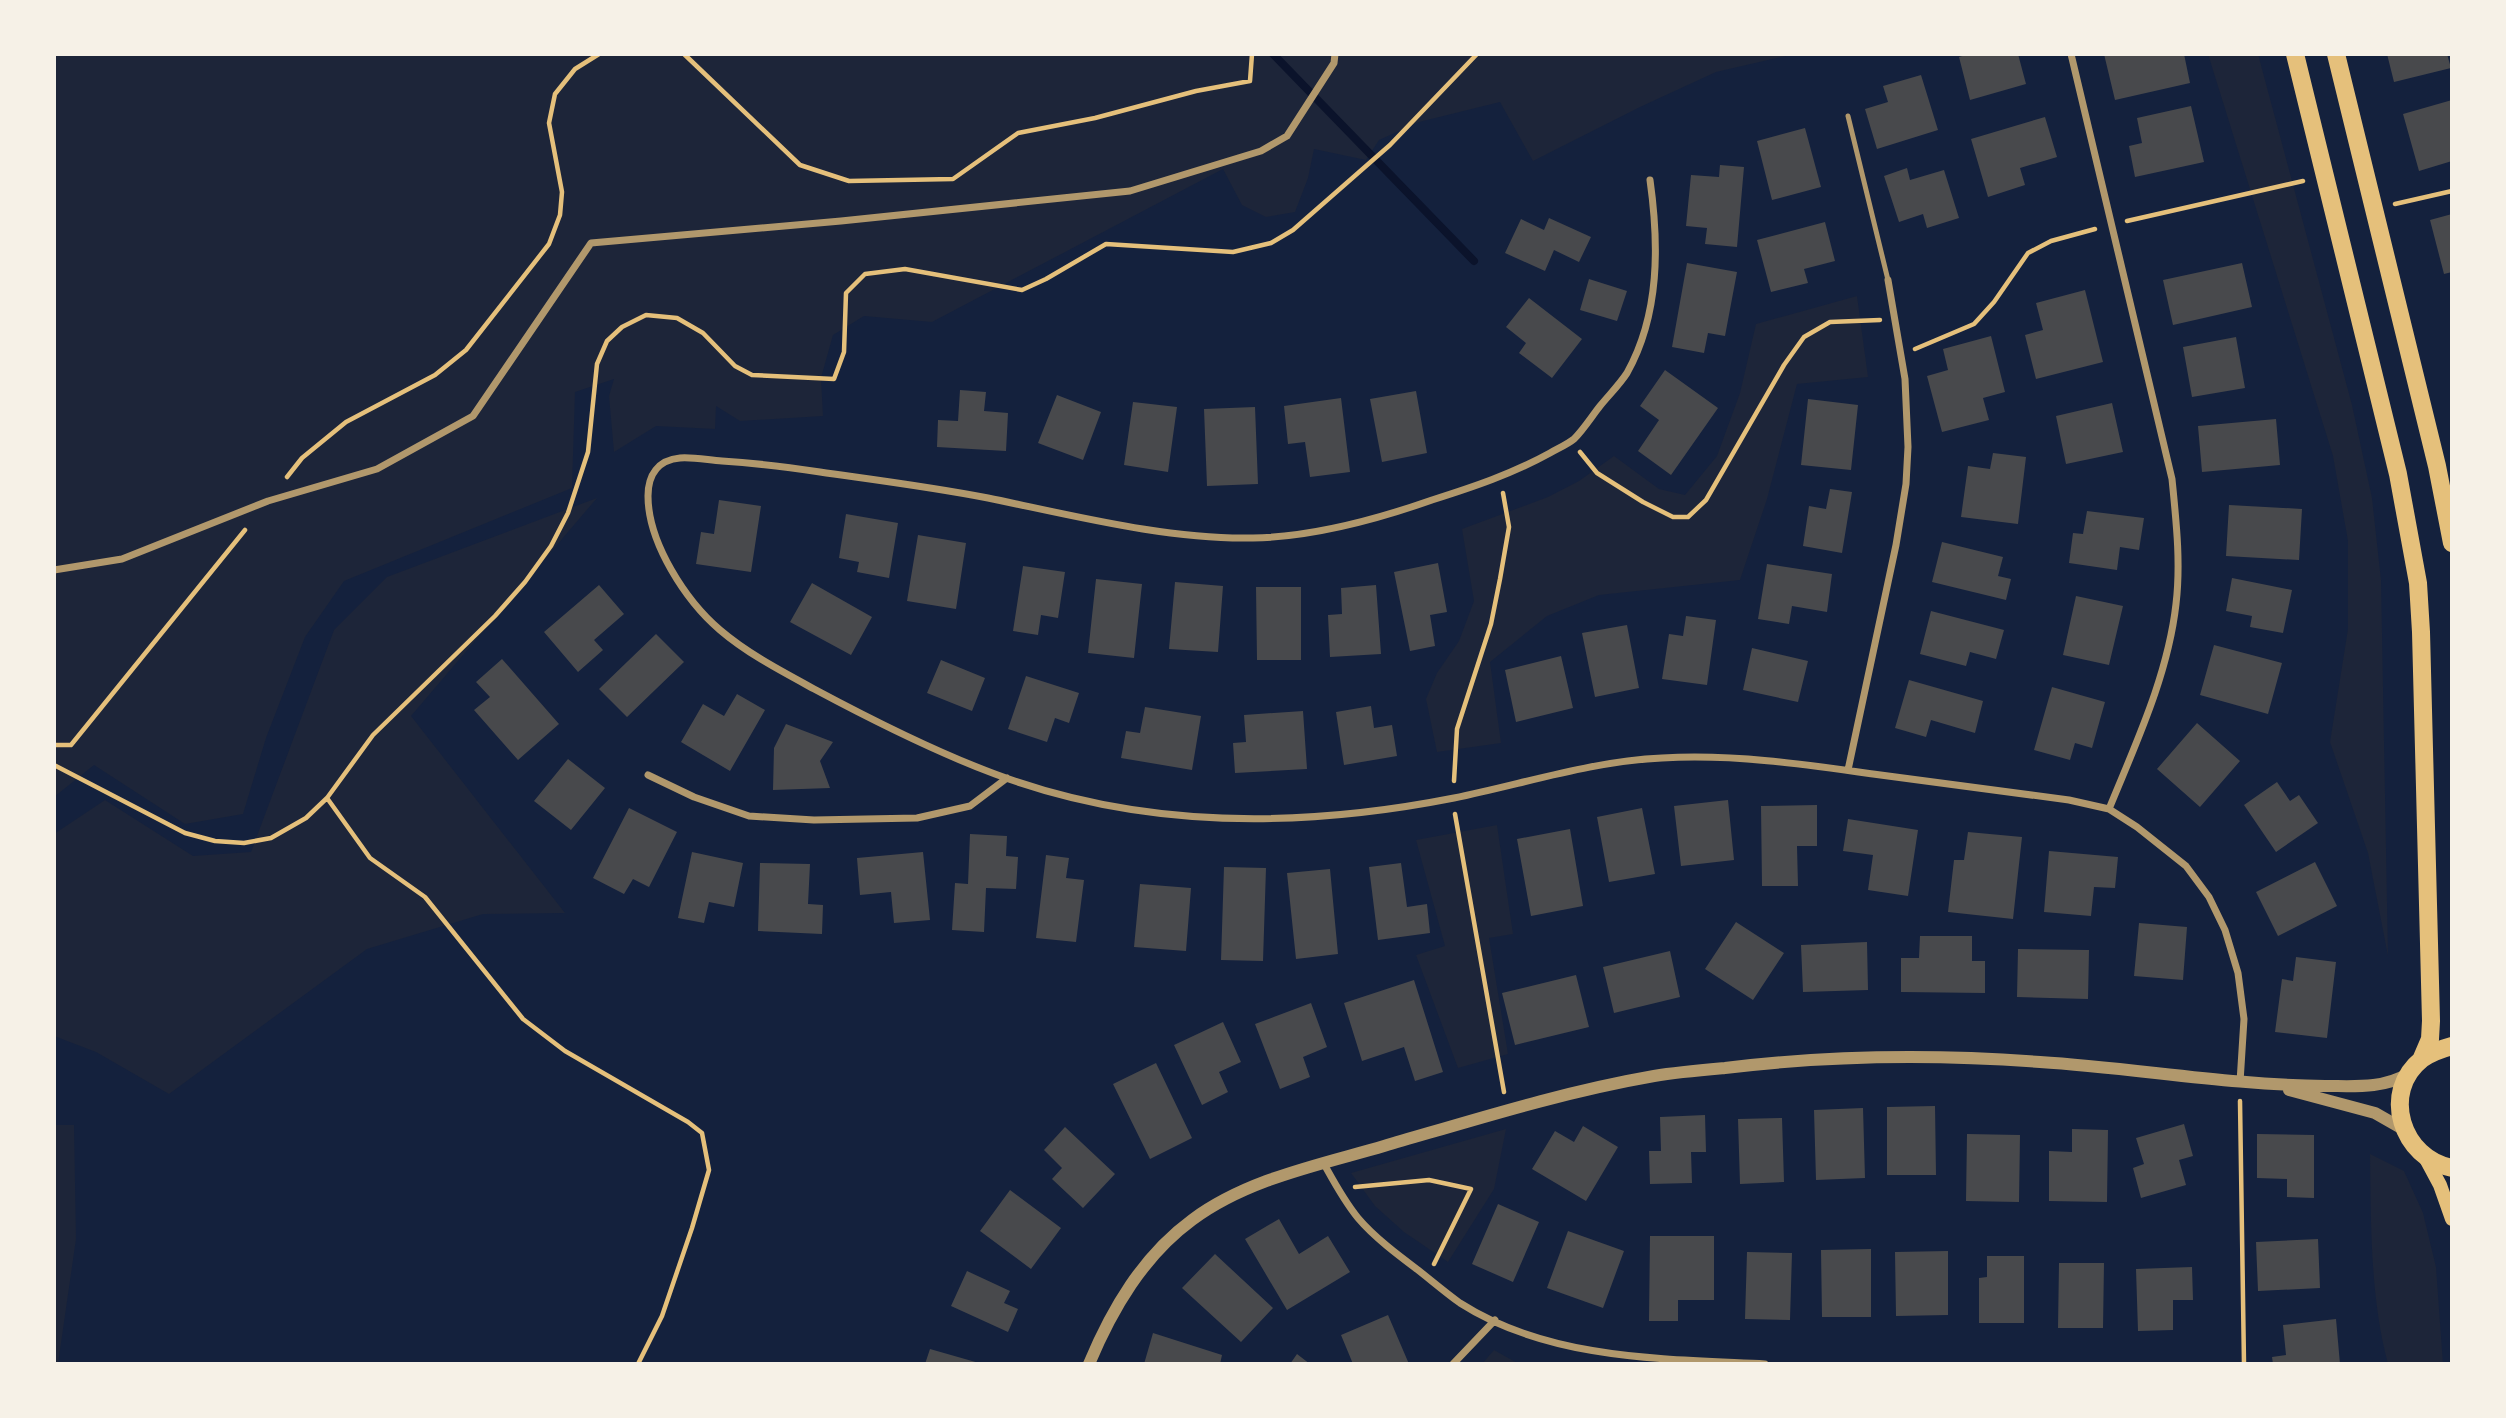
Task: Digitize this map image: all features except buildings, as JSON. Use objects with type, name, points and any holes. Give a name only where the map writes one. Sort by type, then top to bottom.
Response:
[{"type":"main road","points":[[2295,54],[2398,474],[2418,583],[2431,1021],[2430,1039],[2421,1060]]},
{"type":"main road","points":[[2336,54],[2437,466],[2452,543]]},
{"type":"main road","points":[[2452,1046],[2437,1050],[2421,1060],[2409,1074],[2401,1092],[2399,1110],[2403,1129],[2412,1144],[2425,1157],[2440,1185],[2452,1219]]},
{"type":"main road","points":[[2425,1157],[2452,1168]]},
{"type":"street","points":[[2071,54],[2172,479],[2178,537],[2176,603],[2167,655],[2109,809]]},
{"type":"street","points":[[54,569],[122,559],[268,501],[377,470],[473,416],[591,243],[841,221],[1130,191],[1261,151],[1287,136],[1334,58]]},
{"type":"street","points":[[1650,180],[1656,223],[1656,272],[1644,331],[1626,375],[1571,442],[1518,471],[1400,511],[1315,532],[1253,538],[1189,534],[1114,524],[960,493],[776,465],[684,458],[664,461],[655,469],[647,492],[654,531],[671,568],[691,601],[722,632],[781,671],[950,757],[1007,778],[1079,799],[1151,813],[1219,819],[1292,819],[1365,813],[1654,758],[1734,757],[1802,763],[2069,800],[2109,809],[2137,827],[2186,866],[2209,897],[2225,930],[2238,974],[2244,1019],[2240,1082]]},
{"type":"street","points":[[1848,771],[1896,545],[1906,484],[1908,447],[1905,379],[1888,280]]},
{"type":"street","points":[[648,775],[694,797],[749,816],[814,820],[917,818],[971,806],[1007,778]]},
{"type":"street","points":[[1089,1364],[1105,1326],[1136,1277],[1166,1241],[1194,1218],[1237,1193],[1535,1101],[1656,1076],[1761,1063],[1869,1056],[1966,1056],[2272,1085],[2375,1086],[2395,1082],[2409,1074]]},
{"type":"street","points":[[2272,1085],[2375,1113],[2403,1129]]},
{"type":"street","points":[[1324,1164],[1338,1190],[1359,1219],[1461,1303],[1495,1320],[1545,1341],[1596,1351],[1765,1364]]},
{"type":"street","points":[[1453,1364],[1495,1320]]},
{"type":"lane","points":[[1848,116],[1888,280]]},
{"type":"path","points":[[54,745],[71,745],[302,458],[346,422],[435,375],[466,350],[549,244],[560,215],[562,192],[549,123],[555,94],[575,69],[599,54]]},
{"type":"path","points":[[684,54],[800,165],[849,181],[953,179],[1018,132],[1095,118],[1196,91],[1250,81],[1252,54]]},
{"type":"path","points":[[54,765],[185,833],[215,841],[244,843],[271,838],[306,818],[327,797],[373,734],[495,616],[526,582],[551,546],[568,513],[588,452],[597,364],[607,341],[622,327],[646,315],[677,318],[703,333],[735,366],[752,375],[834,379],[844,352],[846,293],[865,274],[905,269],[1022,290],[1106,244],[1233,252],[1271,243],[1293,230],[1390,145],[1477,54]]},
{"type":"path","points":[[2374,209],[2452,191]]},
{"type":"path","points":[[1571,442],[1597,473],[1673,517],[1688,517],[1706,500],[1784,365],[1804,337],[1830,322],[1895,320]]},
{"type":"path","points":[[1500,477],[1509,527],[1491,624],[1457,729],[1453,798],[1507,1110]]},
{"type":"path","points":[[327,797],[370,858],[425,897],[523,1019],[565,1051],[688,1122],[702,1133],[709,1170],[662,1316],[638,1364]]},
{"type":"path","points":[[2240,1082],[2244,1364]]},
{"type":"path","points":[[1338,1190],[1429,1180],[1471,1189],[1427,1277]]},
{"type":"shaded area","points":[[54,54],[1794,54],[1716,72],[1533,161],[1500,102],[1419,122],[1379,140],[1366,160],[1314,149],[1308,178],[1295,212],[1266,217],[1242,205],[1223,169],[932,322],[864,316],[833,335],[821,378],[823,416],[740,421],[716,406],[715,429],[656,426],[614,452],[609,396],[614,379],[575,392],[572,488],[344,581],[305,637],[266,738],[243,814],[185,824],[94,765],[54,797]]},
{"type":"shaded area","points":[[2208,54],[2258,54],[2352,405],[2372,498],[2381,580],[2388,956],[2368,853],[2330,742],[2348,629],[2348,541],[2333,456]]},
{"type":"shaded area","points":[[1857,296],[1868,377],[1797,384],[1767,499],[1740,580],[1599,595],[1547,616],[1490,662],[1501,743],[1437,752],[1426,699],[1437,673],[1459,641],[1474,601],[1462,529],[1548,497],[1579,481],[1614,456],[1659,489],[1685,495],[1717,456],[1740,393],[1756,324]]},
{"type":"shaded area","points":[[597,498],[411,716],[565,913],[483,914],[367,949],[169,1094],[96,1052],[54,1036],[54,834],[105,800],[193,856],[251,852],[334,630],[387,577]]},
{"type":"shaded area","points":[[1497,825],[1513,934],[1489,938],[1508,1054],[1458,1068],[1416,955],[1445,946],[1416,840]]},
{"type":"shaded area","points":[[54,1125],[74,1125],[76,1239],[58,1364],[54,1364]]},
{"type":"shaded area","points":[[1506,1129],[1494,1189],[1448,1262],[1404,1232],[1375,1206],[1351,1173]]},
{"type":"shaded area","points":[[2370,1154],[2404,1171],[2423,1213],[2436,1267],[2443,1364],[2388,1364],[2375,1286]]},
{"type":"shaded area","points":[[1494,1350],[1519,1364],[1482,1364]]},
{"type":"waterway","points":[[1273,54],[1474,261]]}]
